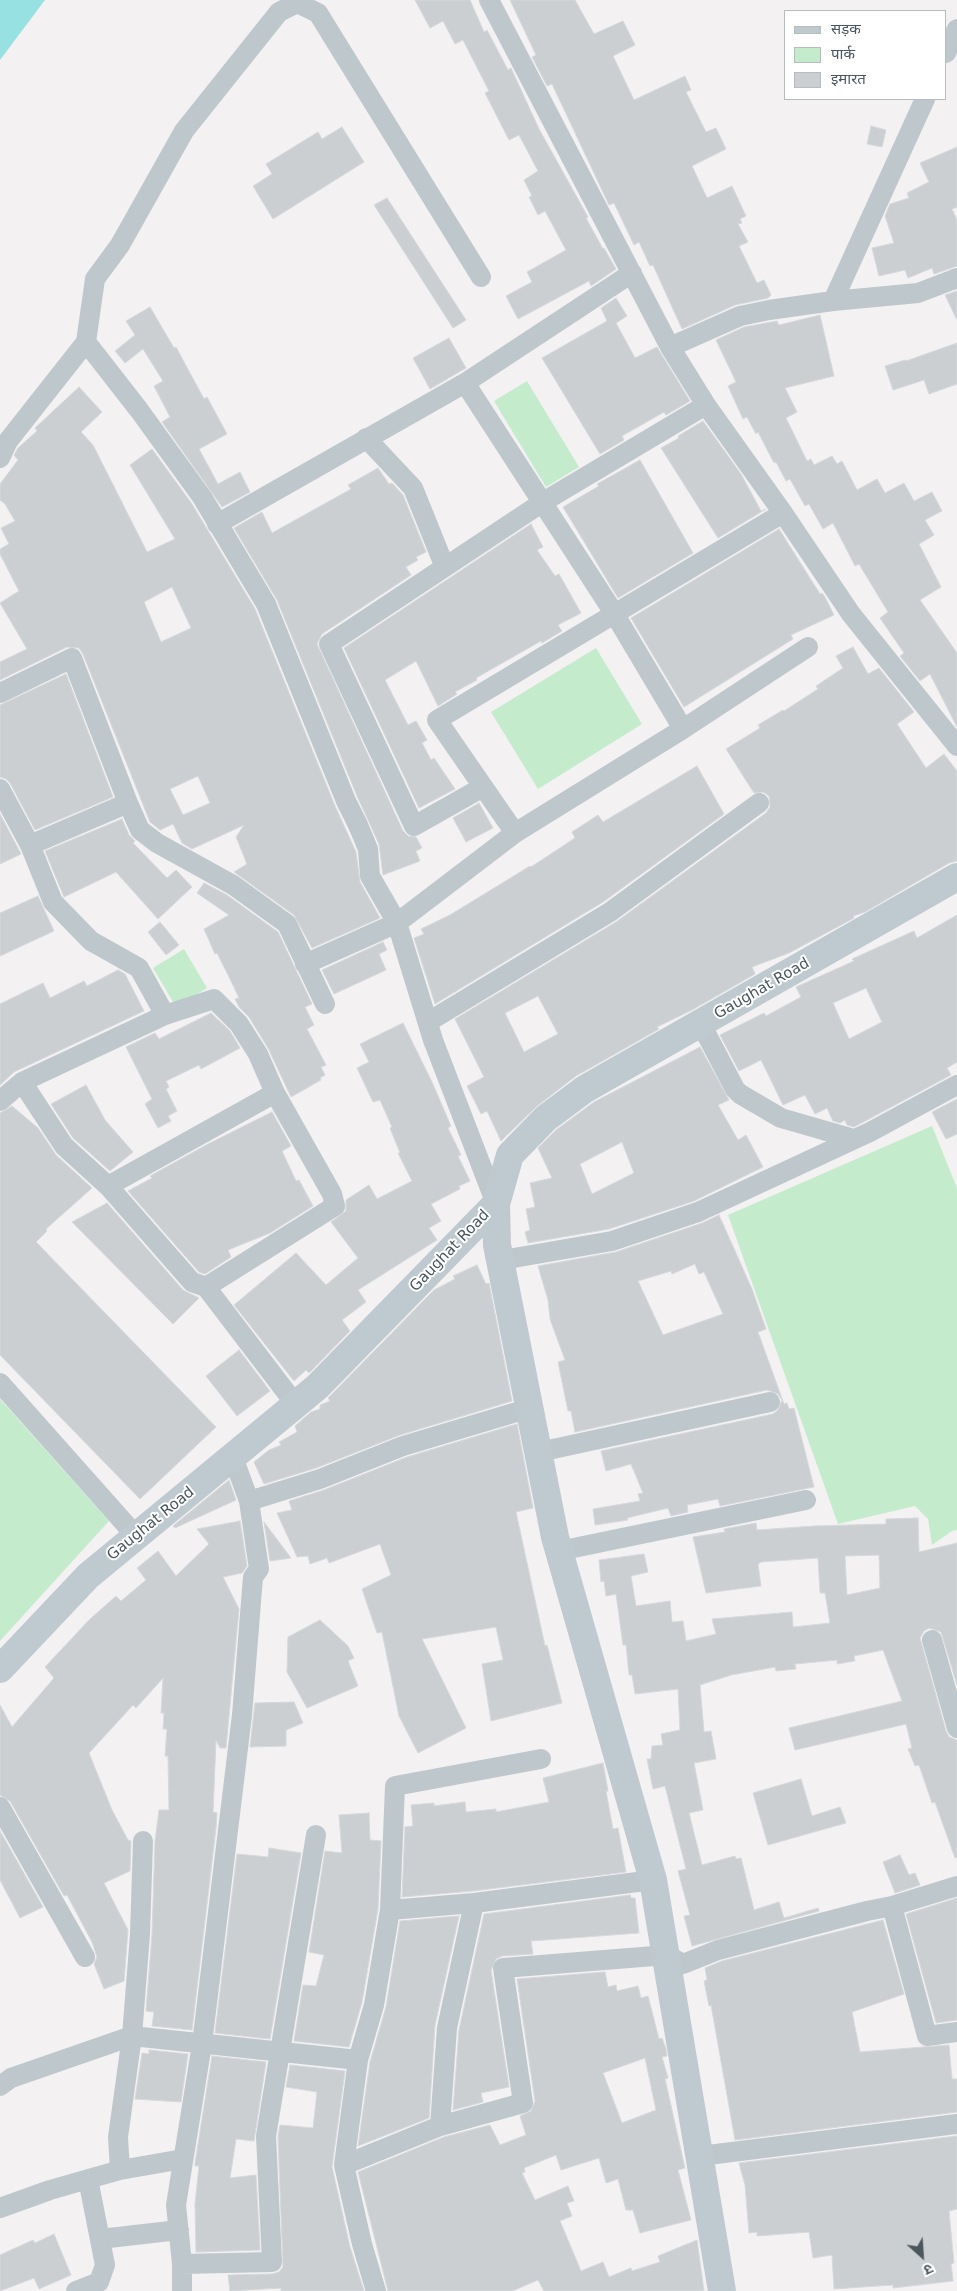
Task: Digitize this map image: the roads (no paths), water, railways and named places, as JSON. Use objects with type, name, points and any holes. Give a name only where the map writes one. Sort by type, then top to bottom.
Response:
[{"type":"main road","name":"Gaughat Road","points":[[0,1669],[88,1576],[317,1388],[496,1204],[510,1155],[546,1118],[586,1089],[957,877]]},
{"type":"main road","points":[[496,1204],[498,1246],[560,1552],[653,1880],[722,2291]]},
{"type":"street","points":[[489,0],[670,347],[706,406],[851,614],[957,746]]},
{"type":"street","points":[[0,458],[8,441],[86,342],[95,279],[120,245],[184,131],[279,12],[297,3],[318,13],[481,277]]},
{"type":"street","points":[[947,51],[957,29]]},
{"type":"street","points":[[833,301],[925,100]]},
{"type":"street","points":[[217,524],[465,383],[632,273]]},
{"type":"street","points":[[670,347],[740,316],[833,301],[918,293],[957,278]]},
{"type":"street","points":[[86,342],[197,489],[266,604],[368,849],[370,876],[397,923],[433,1040],[496,1204]]},
{"type":"street","points":[[465,383],[614,613],[683,729]]},
{"type":"street","points":[[483,787],[414,826],[328,644],[542,502],[706,406]]},
{"type":"street","points":[[366,438],[413,488],[444,566]]},
{"type":"street","points":[[515,834],[437,720],[783,514]]},
{"type":"street","points":[[305,964],[397,923],[515,834],[683,729],[808,647]]},
{"type":"street","points":[[0,693],[72,658],[140,830],[157,843],[233,885],[287,924],[325,1004]]},
{"type":"street","points":[[0,789],[30,846],[53,902],[91,941],[139,968],[165,1015]]},
{"type":"street","points":[[30,846],[128,803]]},
{"type":"street","points":[[428,1022],[610,912],[759,803]]},
{"type":"street","points":[[0,1101],[22,1082],[165,1015],[214,999],[239,1024],[258,1054],[276,1093],[332,1194],[335,1206],[206,1287]]},
{"type":"street","points":[[701,1024],[735,1088],[744,1097],[781,1118],[854,1139]]},
{"type":"street","points":[[22,1082],[64,1146],[108,1186],[192,1282],[206,1287],[296,1405]]},
{"type":"street","points":[[502,1260],[612,1241],[698,1212],[854,1139],[957,1085]]},
{"type":"street","points":[[108,1186],[276,1093]]},
{"type":"street","points":[[0,1383],[136,1536]]},
{"type":"street","points":[[539,1452],[770,1402]]},
{"type":"street","points":[[249,1501],[320,1479],[403,1446],[530,1408]]},
{"type":"street","points":[[182,2291],[182,2264],[176,2205],[202,2044],[242,1715],[253,1578],[259,1569],[249,1501],[233,1458]]},
{"type":"street","points":[[560,1552],[806,1500]]},
{"type":"street","points":[[932,1640],[957,1728]]},
{"type":"street","points":[[376,2291],[362,2244],[344,2164],[358,2060],[374,2005],[390,1910],[395,1786],[541,1759]]},
{"type":"street","points":[[0,1807],[85,1957]]},
{"type":"street","points":[[182,2264],[272,2262],[266,2136],[316,1835]]},
{"type":"street","points":[[120,2170],[118,2137],[132,2036],[140,1934],[143,1841]]},
{"type":"street","points":[[390,1910],[474,1903],[653,1880]]},
{"type":"street","points":[[344,2164],[440,2126],[523,2103],[503,1968],[667,1955],[683,1964],[718,1950],[892,1906],[957,1886]]},
{"type":"street","points":[[440,2126],[447,2028],[474,1903]]},
{"type":"street","points":[[892,1906],[926,2036],[957,2032]]},
{"type":"street","points":[[0,2086],[11,2078],[132,2036],[358,2060]]},
{"type":"street","points":[[700,2156],[957,2124]]},
{"type":"street","points":[[0,2208],[120,2170],[183,2159]]},
{"type":"street","points":[[76,2291],[99,2282],[105,2265],[88,2180]]},
{"type":"street","points":[[100,2239],[179,2230]]},
{"type":"water","points":[[0,0],[45,0],[0,60]]}]
